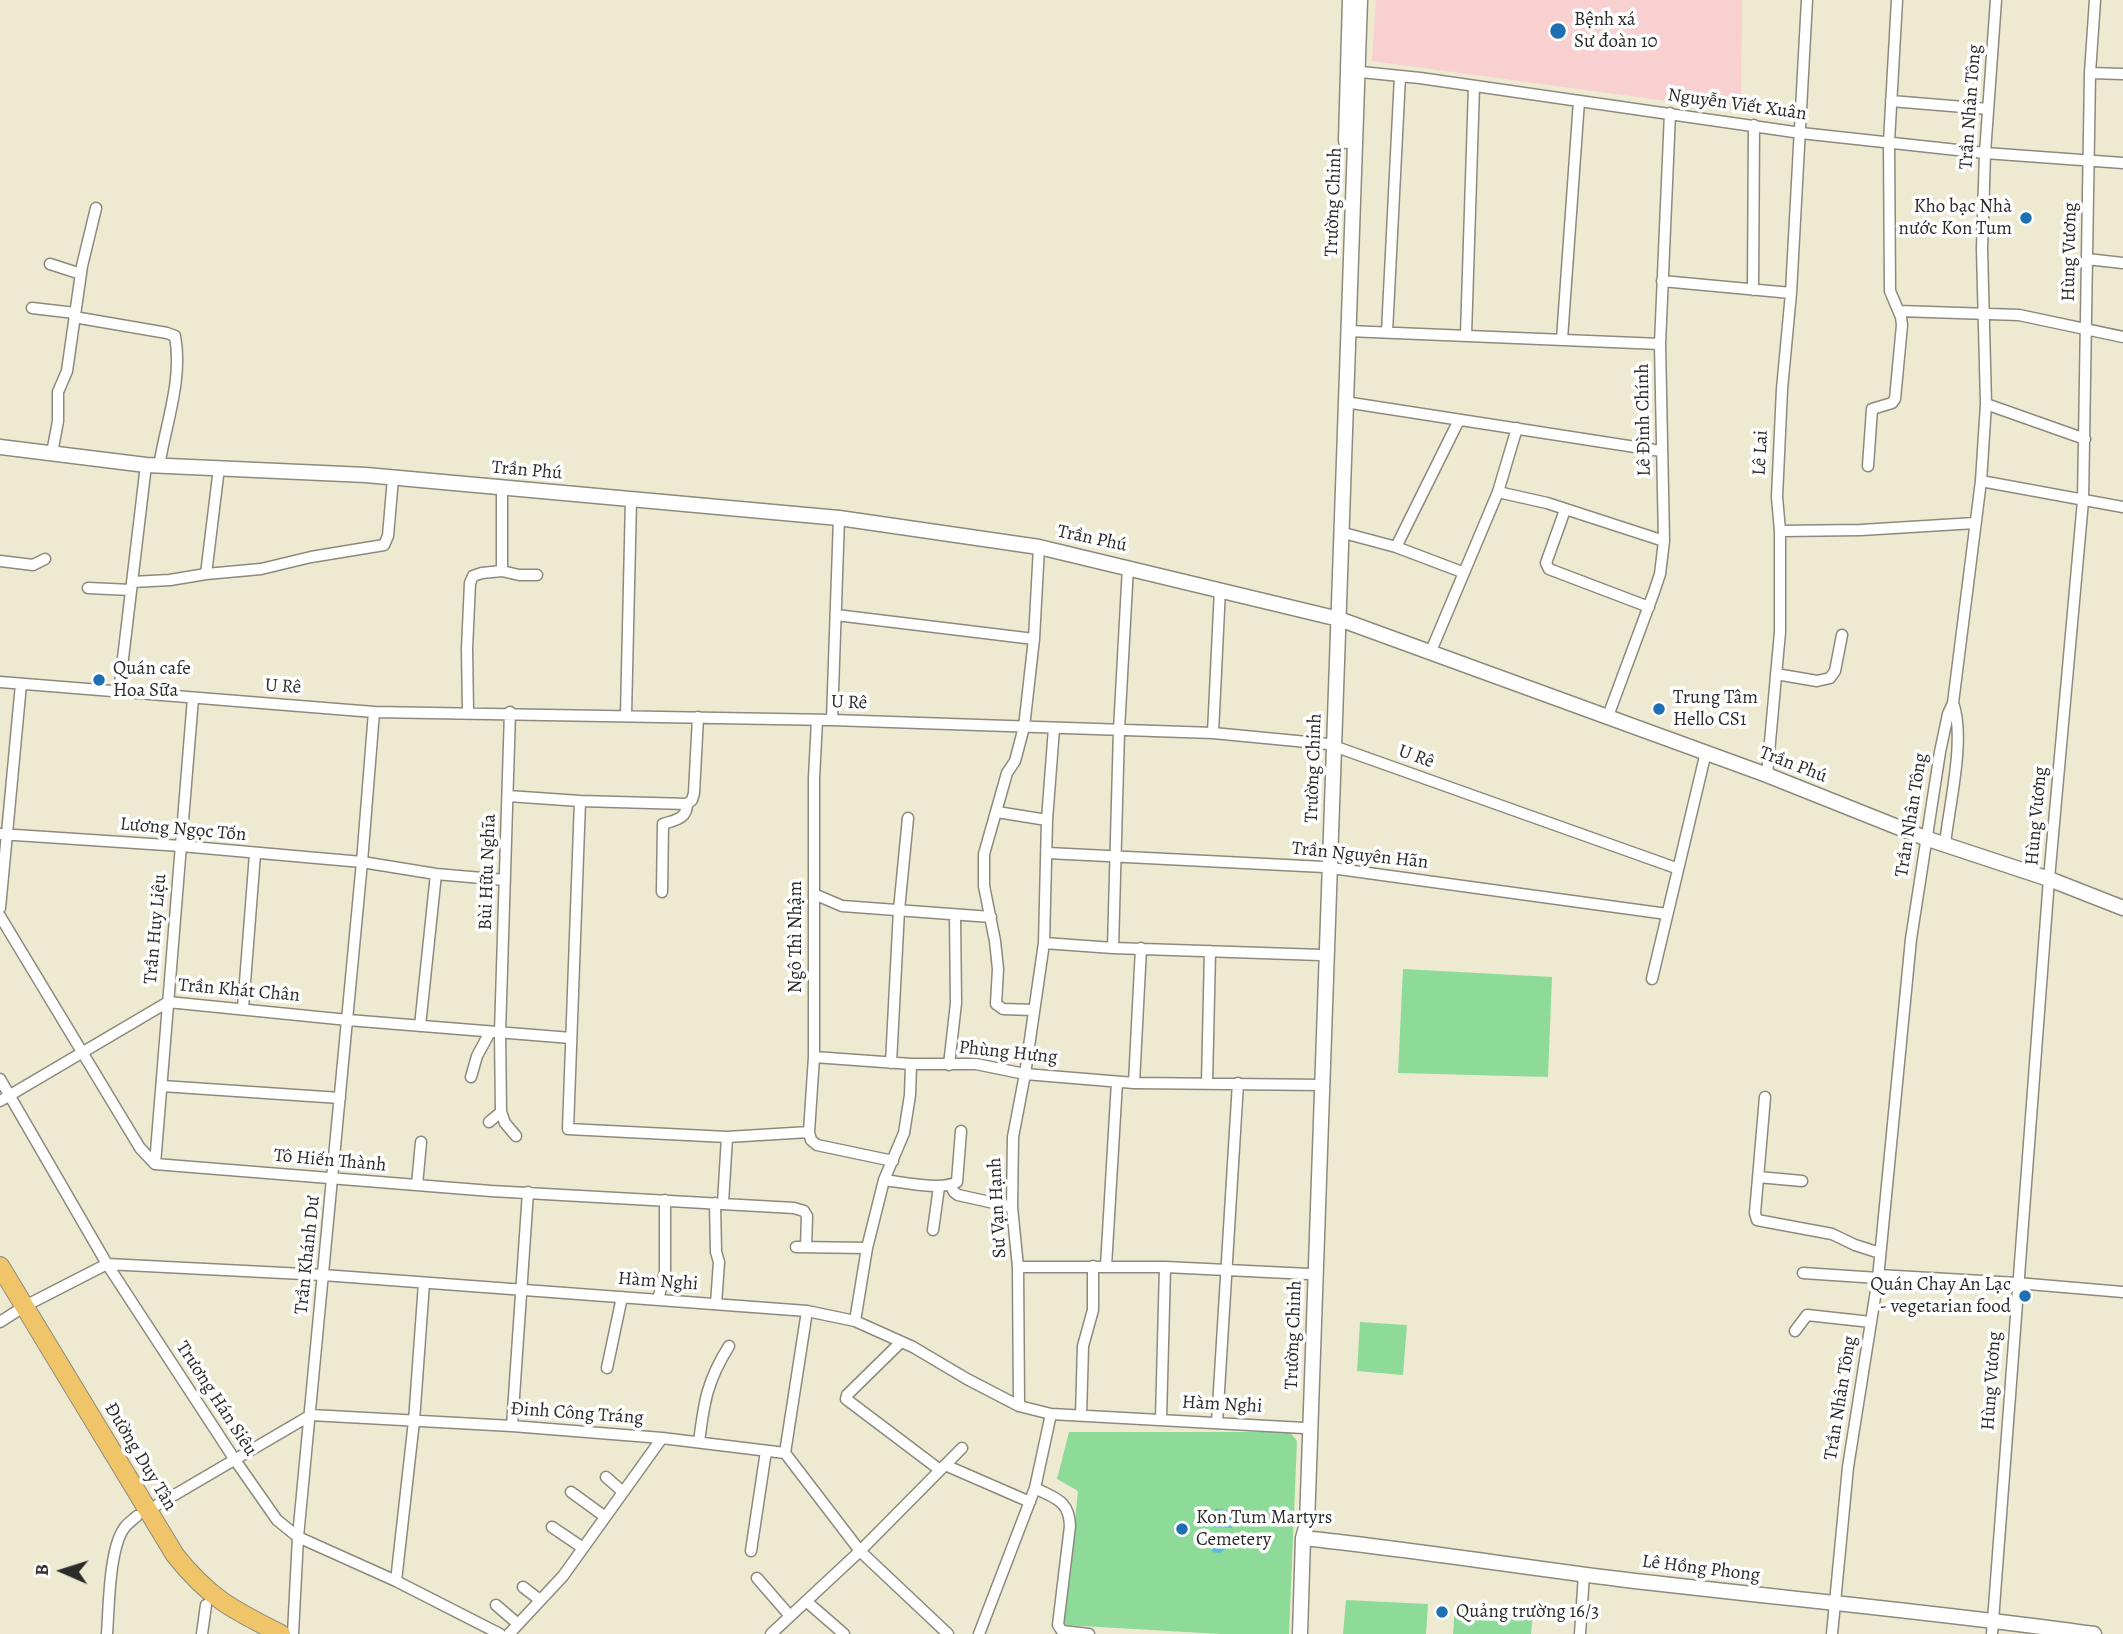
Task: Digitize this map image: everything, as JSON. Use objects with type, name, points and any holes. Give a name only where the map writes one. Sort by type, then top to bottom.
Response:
[{"type":"main road","name":"Đường Duy Tân","points":[[0,1266],[20,1309],[142,1514],[164,1561],[179,1580],[206,1605],[258,1634]]},
{"type":"main road","name":"Đường Duy Tân","points":[[0,1286],[20,1309]]},
{"type":"main road","name":"Đường Duy Tân","points":[[142,1514],[207,1591],[229,1608],[281,1634]]},
{"type":"street","name":"Trường Chinh","points":[[1335,618],[1348,331],[1353,71],[1350,0]]},
{"type":"street","name":"Trường Chinh","points":[[1300,1634],[1303,1538],[1307,1524],[1353,71],[1360,0]]},
{"type":"street","name":"Lê Lai","points":[[1767,775],[1780,632],[1780,531],[1777,497],[1807,0]]},
{"type":"street","points":[[1868,466],[1872,409],[1892,402],[1896,394],[1902,325],[1890,290],[1889,142],[1897,0]]},
{"type":"street","name":"Trần Nhân Tông","points":[[1832,1634],[1846,1477],[1878,1277],[1911,939],[1944,732],[1953,703],[1981,481],[1986,404],[1983,314],[1984,153],[1996,0]]},
{"type":"street","name":"Hùng Vương","points":[[1992,1627],[2049,879],[2083,501],[2090,73],[2095,0]]},
{"type":"street","name":"Nguyễn Viết Xuân","points":[[1353,71],[1801,132],[1984,153],[2123,163]]},
{"type":"street","points":[[2090,73],[2123,74]]},
{"type":"street","points":[[1387,332],[1400,76]]},
{"type":"street","points":[[1466,335],[1474,86]]},
{"type":"street","points":[[1562,338],[1579,101]]},
{"type":"street","points":[[1891,101],[1988,109]]},
{"type":"street","name":"Lê Đình Chính","points":[[1608,716],[1660,573],[1664,541],[1660,344],[1670,113]]},
{"type":"street","points":[[1754,125],[1754,290]]},
{"type":"street","points":[[51,453],[58,421],[58,392],[67,371],[81,274],[96,208]]},
{"type":"street","points":[[2087,259],[2123,262]]},
{"type":"street","points":[[50,264],[81,274]]},
{"type":"street","points":[[1662,281],[1791,293]]},
{"type":"street","points":[[32,307],[175,336],[174,397],[153,465],[131,586],[118,692]]},
{"type":"street","points":[[1899,311],[2018,315],[2123,337]]},
{"type":"street","points":[[1348,331],[1660,344]]},
{"type":"street","points":[[1345,402],[1661,451]]},
{"type":"street","points":[[1986,404],[2085,439]]},
{"type":"street","points":[[1396,548],[1459,420]]},
{"type":"street","points":[[1431,651],[1462,572],[1498,492],[1517,428]]},
{"type":"street","name":"Trần Phú","points":[[0,447],[153,465],[393,478],[839,518],[1040,547],[1128,566],[1335,618],[1706,752],[1926,838],[2049,879],[2123,908]]},
{"type":"street","points":[[206,573],[219,468]]},
{"type":"street","points":[[88,588],[131,586],[206,573],[261,569],[311,557],[384,545],[388,536],[393,478]]},
{"type":"street","points":[[1981,481],[2123,507]]},
{"type":"street","points":[[502,488],[502,571]]},
{"type":"street","points":[[1498,492],[1530,498],[1664,541]]},
{"type":"street","points":[[626,715],[631,499]]},
{"type":"street","points":[[1565,510],[1546,563],[1549,569],[1649,607]]},
{"type":"street","points":[[832,720],[839,518]]},
{"type":"street","points":[[1780,531],[1861,530],[1975,523]]},
{"type":"street","points":[[1340,532],[1396,548],[1462,572]]},
{"type":"street","points":[[1033,1010],[1003,1009],[996,1004],[998,969],[984,886],[984,854],[1007,773],[1015,761],[1024,727],[1034,639],[1040,547]]},
{"type":"street","points":[[0,561],[33,565],[45,559]]},
{"type":"street","points":[[1113,948],[1119,730],[1128,566]]},
{"type":"street","points":[[468,712],[467,649],[470,583],[473,576],[502,571],[537,575]]},
{"type":"street","points":[[1213,733],[1220,589]]},
{"type":"street","points":[[836,615],[1034,639]]},
{"type":"street","points":[[1776,674],[1817,681],[1830,678],[1835,671],[1842,635]]},
{"type":"street","name":"U Rê","points":[[0,682],[374,712],[510,712],[832,720],[1213,733],[1331,745],[1676,868]]},
{"type":"street","points":[[0,908],[4,834],[21,684]]},
{"type":"street","name":"Trần Huy Liệu","points":[[155,1164],[193,698]]},
{"type":"street","points":[[1945,844],[1958,735],[1958,715],[1953,703]]},
{"type":"street","name":"Trần Khánh Dư","points":[[293,1634],[298,1537],[348,1020],[374,712]]},
{"type":"street","name":"Bùi Hữu Nghĩa","points":[[501,1112],[495,1032],[505,880],[510,712]]},
{"type":"street","points":[[508,796],[580,801],[687,803],[692,800],[694,793],[698,717]]},
{"type":"street","name":"Ngô Thì Nhậm","points":[[808,1132],[814,1057],[814,778],[817,720]]},
{"type":"street","name":"Sư Vạn Hạnh","points":[[1019,1406],[1018,1266],[1012,1207],[1013,1137],[1044,943],[1047,820],[1054,728]]},
{"type":"street","points":[[1651,979],[1706,752]]},
{"type":"street","points":[[580,801],[568,1129],[727,1137],[808,1132],[811,1140],[817,1144],[893,1161]]},
{"type":"street","points":[[662,892],[663,824],[682,818],[687,810],[687,803]]},
{"type":"street","points":[[997,812],[1047,820]]},
{"type":"street","points":[[891,1063],[899,909],[908,818]]},
{"type":"street","name":"Lương Ngọc Tốn","points":[[4,834],[362,862],[436,874],[505,880]]},
{"type":"street","points":[[243,1008],[255,853]]},
{"type":"street","name":"Trần Nguyên Hãn","points":[[1048,853],[1327,867],[1667,914]]},
{"type":"street","name":"Trường Chinh","points":[[1303,1538],[1299,1524],[1320,1085],[1321,955],[1327,867]]},
{"type":"street","points":[[420,1026],[436,874]]},
{"type":"street","points":[[814,894],[842,906],[991,917]]},
{"type":"street","points":[[0,916],[140,1148],[155,1164]]},
{"type":"street","points":[[949,1065],[956,1003],[955,916]]},
{"type":"street","points":[[1044,943],[1321,955]]},
{"type":"street","points":[[1134,1083],[1141,948]]},
{"type":"street","points":[[1207,1083],[1210,951]]},
{"type":"street","name":"Trần Khát Chân","points":[[5,1098],[168,1002],[571,1038]]},
{"type":"street","points":[[471,1077],[477,1056],[495,1032]]},
{"type":"street","points":[[814,1057],[911,1064],[910,1095],[904,1133],[884,1180],[867,1248],[855,1321]]},
{"type":"street","name":"Phùng Hưng","points":[[911,1064],[976,1064],[1025,1074],[1134,1083],[1320,1085]]},
{"type":"street","name":"Trương Hán Siêu","points":[[0,1079],[5,1098],[107,1264],[277,1520],[298,1537],[396,1581],[500,1634]]},
{"type":"street","points":[[1106,1266],[1117,1082]]},
{"type":"street","points":[[1217,1423],[1238,1083]]},
{"type":"street","points":[[162,1086],[340,1098]]},
{"type":"street","points":[[1765,1097],[1755,1213],[1757,1220],[1832,1234],[1880,1253]]},
{"type":"street","points":[[489,1122],[501,1112],[505,1123],[516,1136]]},
{"type":"street","points":[[884,1180],[945,1186],[957,1182],[961,1131]]},
{"type":"street","points":[[716,1304],[719,1203],[727,1137]]},
{"type":"street","points":[[417,1185],[421,1142]]},
{"type":"street","name":"Tô Hiến Thành","points":[[155,1164],[417,1185],[794,1208],[804,1211],[807,1216],[801,1247],[867,1248]]},
{"type":"street","points":[[1758,1177],[1802,1181]]},
{"type":"street","points":[[945,1186],[958,1195],[1012,1207]]},
{"type":"street","points":[[933,1230],[945,1186]]},
{"type":"street","points":[[512,1426],[528,1192]]},
{"type":"street","points":[[658,1300],[665,1272],[665,1200]]},
{"type":"street","points":[[0,1322],[107,1264]]},
{"type":"street","name":"Hàm Nghi","points":[[107,1264],[323,1275],[807,1311],[855,1321],[901,1342],[1019,1406],[1051,1414],[1304,1428]]},
{"type":"street","points":[[1018,1266],[1165,1267],[1309,1274]]},
{"type":"street","points":[[1081,1415],[1083,1346],[1093,1310],[1093,1266]]},
{"type":"street","points":[[1161,1419],[1165,1267]]},
{"type":"street","points":[[1803,1273],[2017,1283],[2123,1292]]},
{"type":"street","points":[[396,1581],[414,1421],[424,1283]]},
{"type":"street","points":[[607,1368],[622,1297]]},
{"type":"street","points":[[807,1311],[785,1453],[859,1551],[948,1634]]},
{"type":"street","points":[[1795,1331],[1807,1315],[1871,1322]]},
{"type":"street","points":[[901,1342],[846,1399],[943,1468],[1030,1502]]},
{"type":"street","points":[[699,1442],[708,1386],[715,1368],[729,1346]]},
{"type":"street","points":[[978,1634],[1035,1488],[1051,1414]]},
{"type":"street","points":[[107,1634],[111,1576],[117,1544],[124,1527],[310,1415]]},
{"type":"street","name":"Đinh Công Tráng","points":[[310,1415],[512,1426],[662,1438],[785,1453]]},
{"type":"street","points":[[509,1634],[563,1576],[662,1438]]},
{"type":"street","points":[[771,1634],[962,1448]]},
{"type":"street","points":[[751,1551],[766,1451]]},
{"type":"street","points":[[606,1477],[623,1492]]},
{"type":"street","points":[[1035,1488],[1063,1503],[1069,1513],[1070,1527],[1058,1625],[1062,1631],[1089,1634]]},
{"type":"street","points":[[571,1492],[604,1516]]},
{"type":"street","points":[[552,1527],[583,1548]]},
{"type":"street","name":"Lê Hồng Phong","points":[[1303,1538],[1834,1604],[1992,1627],[2094,1634]]},
{"type":"street","points":[[1580,1634],[1584,1574]]},
{"type":"street","points":[[757,1578],[790,1616]]},
{"type":"street","points":[[523,1587],[540,1601]]},
{"type":"street","points":[[806,1601],[844,1634]]},
{"type":"street","points":[[202,1634],[206,1605]]},
{"type":"street","points":[[496,1605],[519,1624]]},
{"type":"shaded area","name":"Bệnh xá Sư đoàn 10","points":[[1376,0],[1742,0],[1741,111],[1372,61]]},
{"type":"green space","points":[[1403,969],[1552,977],[1548,1077],[1398,1073]]},
{"type":"green space","points":[[1360,1322],[1407,1325],[1403,1375],[1357,1371]]},
{"type":"green space","points":[[1069,1432],[1290,1432],[1297,1441],[1289,1634],[1221,1634],[1064,1625],[1078,1491],[1057,1479]]},
{"type":"green space","points":[[1346,1600],[1428,1604],[1426,1634],[1343,1634]]},
{"type":"green space","points":[[1455,1605],[1533,1609],[1531,1634],[1453,1634]]},
{"type":"water","points":[[1215,1509],[1223,1509],[1233,1521],[1232,1528],[1214,1527]]},
{"type":"water","points":[[1213,1535],[1232,1536],[1230,1545],[1220,1553],[1212,1552]]},
{"type":"place","name":"Bệnh xá Sư đoàn 10","points":[[1558,31]]},
{"type":"place","name":"Kho bạc Nhà nước Kon Tum","points":[[2026,218]]},
{"type":"place","name":"Quán cafe Hoa Sữa","points":[[99,680]]},
{"type":"place","name":"Trung Tâm Hello CS1","points":[[1659,709]]},
{"type":"place","name":"Quán Chay An Lạc - vegetarian food","points":[[2025,1296]]},
{"type":"place","name":"Kon Tum Martyrs Cemetery","points":[[1182,1529]]},
{"type":"place","name":"Quảng trường 16/3","points":[[1442,1612]]}]
